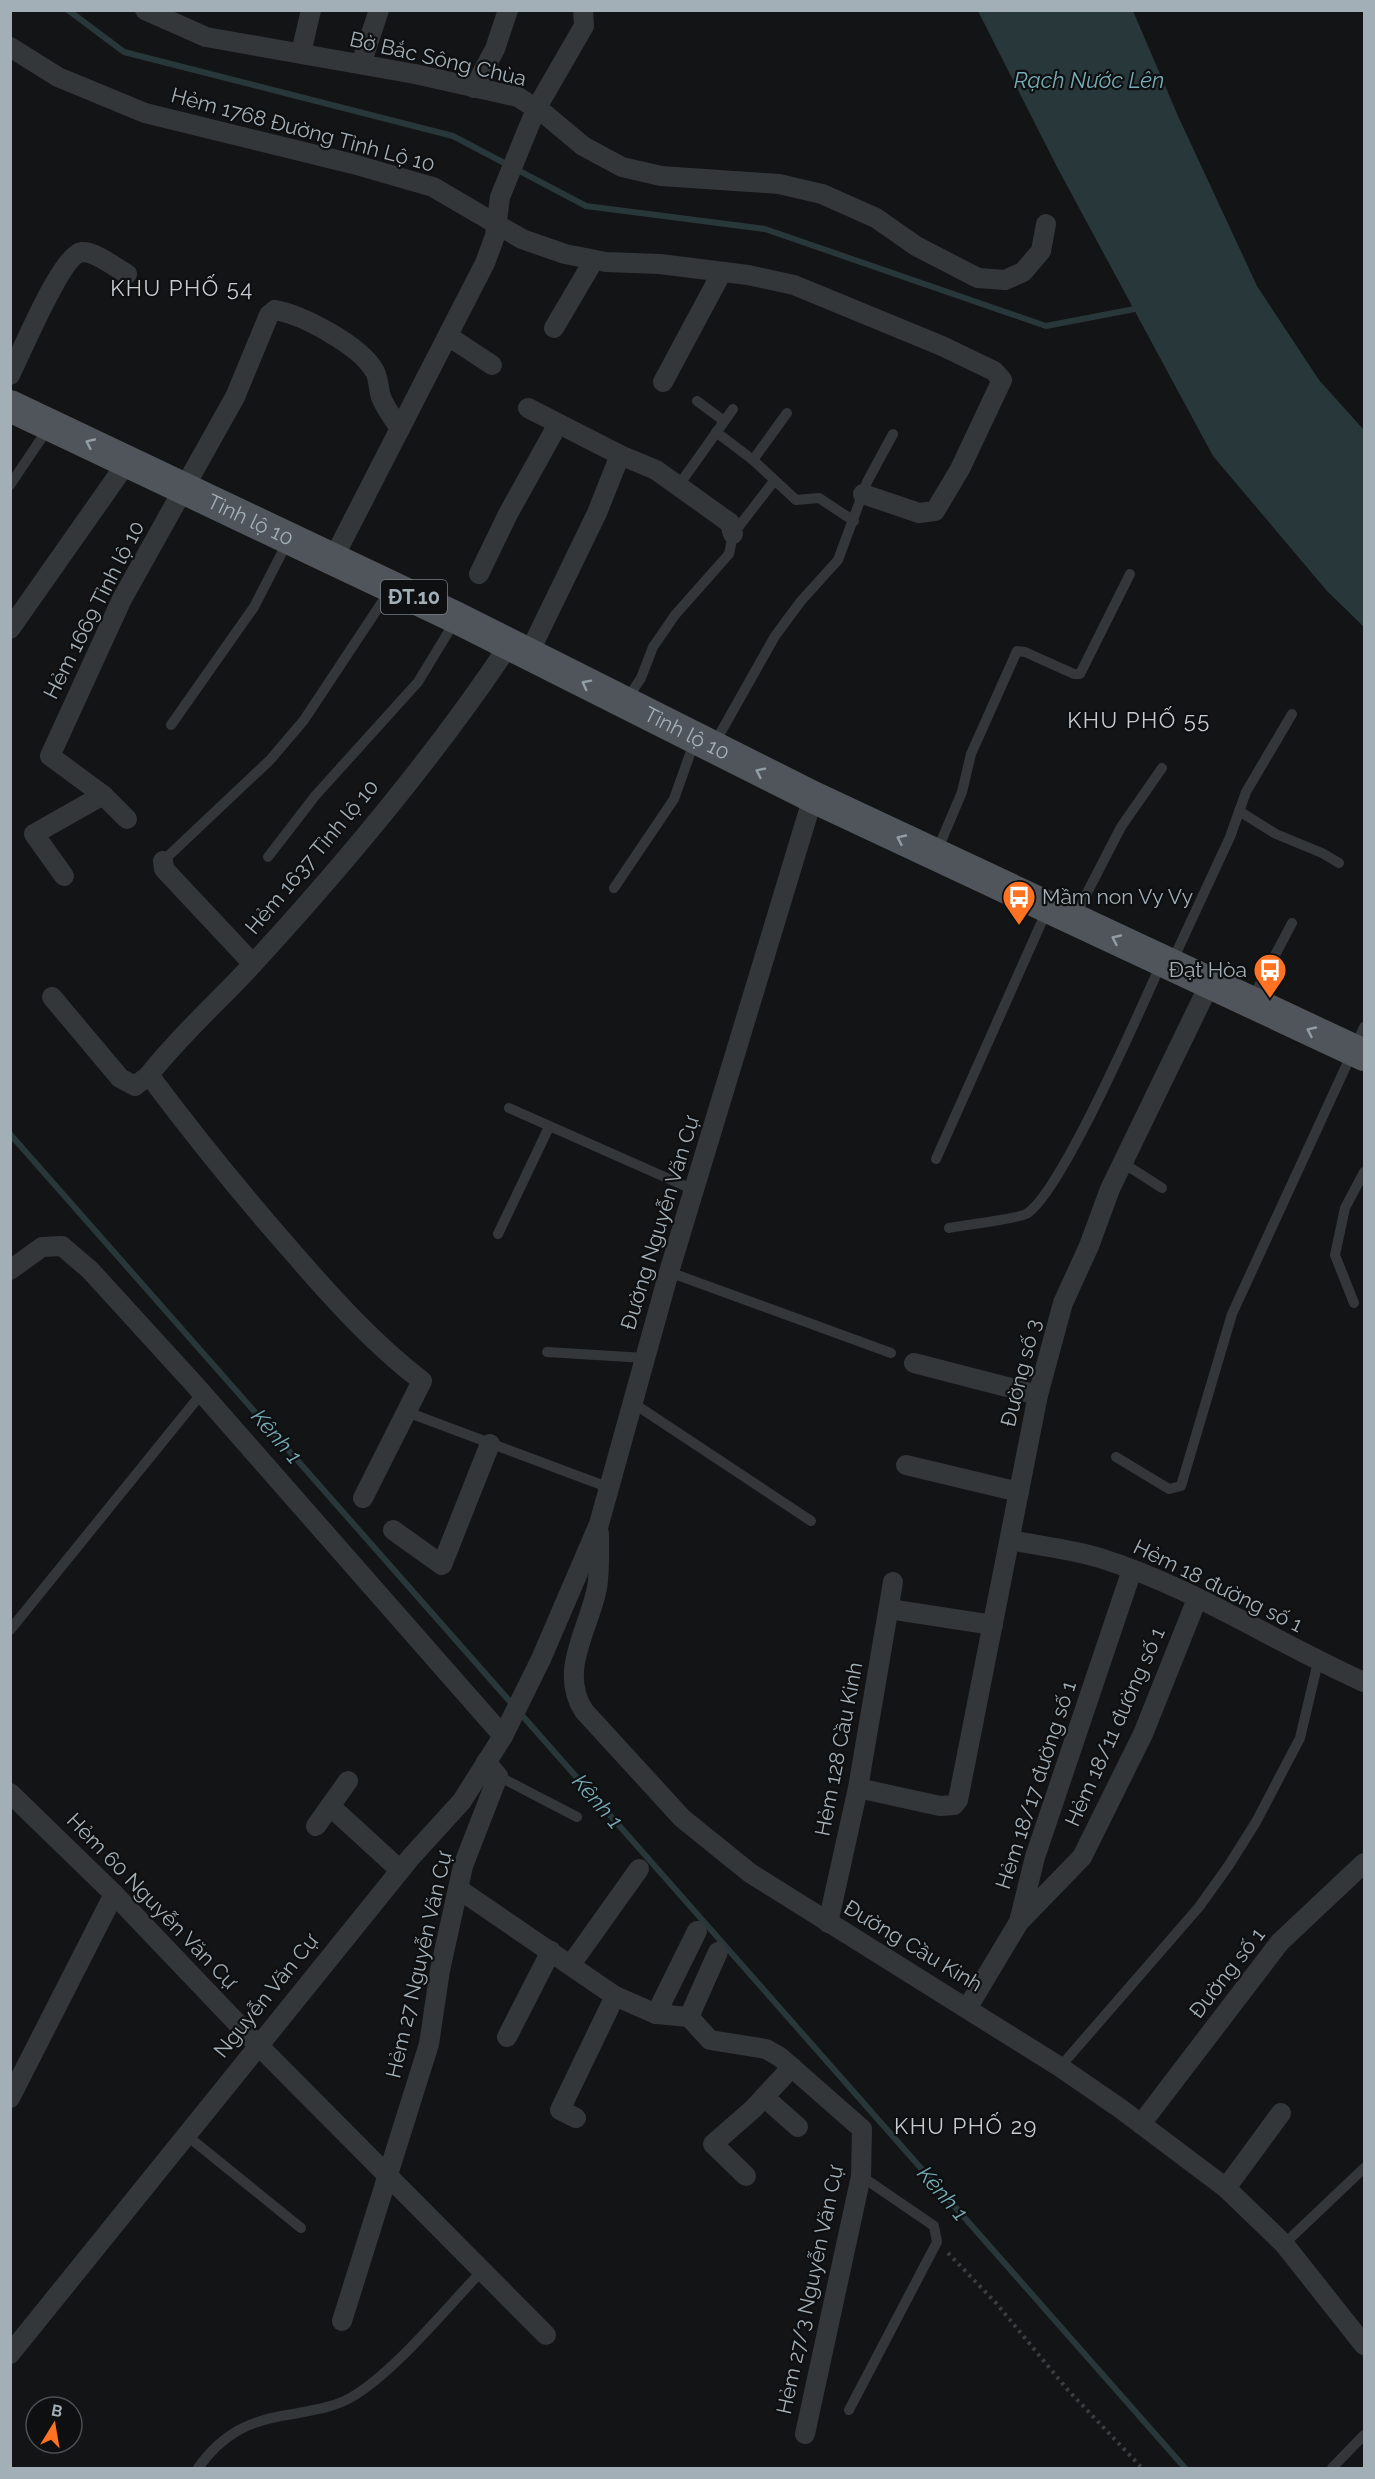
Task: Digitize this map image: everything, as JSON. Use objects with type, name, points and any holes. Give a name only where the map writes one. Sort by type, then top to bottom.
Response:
[{"type":"main road","name":"Tỉnh lộ 10","points":[[10,406],[457,618],[813,798],[1251,1002],[1361,1044]]},
{"type":"street","name":"Bờ Bắc Sông Chùa","points":[[145,10],[206,37],[301,52],[518,98],[536,109],[583,146],[622,167],[661,176],[779,184],[822,194],[876,218],[916,246],[978,278],[1005,280],[1023,272],[1041,251],[1046,224]]},
{"type":"street","points":[[301,52],[311,10]]},
{"type":"street","points":[[361,64],[379,10]]},
{"type":"street","points":[[474,88],[495,50],[508,10]]},
{"type":"street","points":[[333,559],[484,263],[495,236],[500,197],[536,109],[576,44],[584,26],[583,10]]},
{"type":"street","name":"Hẻm 1768 Đường Tỉnh Lộ 10","points":[[10,46],[58,77],[145,113],[353,164],[433,187],[522,239],[565,254],[594,260],[722,272],[794,285],[942,346],[994,371],[1002,380],[960,469],[935,511],[919,513],[863,494]]},
{"type":"street","points":[[10,375],[47,296],[74,256],[82,252],[92,255],[128,274]]},
{"type":"street","points":[[554,328],[594,260]]},
{"type":"street","points":[[663,382],[722,272]]},
{"type":"street","name":"Hẻm 1669 Tỉnh lộ 10","points":[[103,795],[50,756],[122,599],[236,397],[264,323],[275,310],[297,317],[332,335],[366,359],[376,372],[382,399],[400,429]]},
{"type":"street","points":[[448,336],[492,365]]},
{"type":"street","points":[[528,408],[620,455],[656,470],[730,523],[733,534]]},
{"type":"street","points":[[479,574],[508,514],[558,424]]},
{"type":"street","name":"Hẻm 1637 Tỉnh lộ 10","points":[[142,1080],[253,964],[400,791],[472,700],[519,650],[597,513],[620,455]]},
{"type":"street","points":[[10,629],[128,461]]},
{"type":"street","points":[[64,876],[34,834],[103,795],[127,819]]},
{"type":"street","name":"Đường Nguyễn Văn Cự","points":[[541,1659],[598,1524],[610,1488],[669,1272],[813,798]]},
{"type":"street","points":[[163,861],[164,869],[253,964]]},
{"type":"street","name":"Đường số 3","points":[[858,1788],[940,1806],[954,1805],[958,1800],[1038,1395],[1064,1303],[1123,1162],[1210,983]]},
{"type":"street","points":[[52,998],[120,1078],[142,1080],[317,1280],[388,1355],[422,1381],[363,1498]]},
{"type":"street","points":[[10,1270],[42,1247],[62,1246],[90,1270],[202,1393],[503,1736]]},
{"type":"street","points":[[914,1363],[1038,1395]]},
{"type":"street","points":[[393,1530],[442,1565],[490,1444]]},
{"type":"street","points":[[906,1465],[1019,1492]]},
{"type":"street","name":"Đường Cầu Kinh","points":[[598,1524],[597,1587],[573,1670],[576,1699],[584,1711],[682,1818],[750,1873],[968,2007],[1060,2067],[1142,2124],[1226,2188],[1284,2244],[1365,2345]]},
{"type":"street","name":"Hẻm 18 đường số 1","points":[[1010,1540],[1098,1557],[1132,1570],[1197,1599],[1318,1662],[1365,1682]]},
{"type":"street","name":"Hẻm 18/17 đường số 1","points":[[968,2007],[1019,1922],[1035,1857],[1132,1570]]},
{"type":"street","name":"Hẻm 128 Cầu Kinh","points":[[828,1923],[858,1788],[893,1582]]},
{"type":"street","name":"Hẻm 18/11 đường số 1","points":[[1019,1922],[1082,1857],[1143,1734],[1197,1599]]},
{"type":"street","points":[[889,1609],[993,1625]]},
{"type":"street","name":"Nguyễn Văn Cự","points":[[10,2354],[257,2044],[400,1870],[492,1769],[503,1736],[541,1659]]},
{"type":"street","name":"Hẻm 27 Nguyễn Văn Cự","points":[[342,2321],[429,2044],[440,1970],[460,1890],[463,1866],[492,1769]]},
{"type":"street","points":[[316,1826],[348,1780]]},
{"type":"street","name":"Hẻm 60 Nguyễn Văn Cự","points":[[10,1793],[114,1894],[388,2178],[546,2335]]},
{"type":"street","points":[[330,1806],[400,1870]]},
{"type":"street","name":"Đường số 1","points":[[1142,2124],[1280,1942],[1365,1863]]},
{"type":"street","points":[[572,1964],[639,1869]]},
{"type":"street","points":[[460,1890],[572,1964],[615,1996],[656,2014],[688,2017],[718,1952]]},
{"type":"street","points":[[10,2098],[114,1894]]},
{"type":"street","points":[[656,2014],[697,1931]]},
{"type":"street","points":[[507,2037],[551,1951]]},
{"type":"street","points":[[576,2118],[560,2110],[615,1996]]},
{"type":"street","name":"Hẻm 27/3 Nguyễn Văn Cự","points":[[688,2017],[710,2040],[766,2049],[792,2067],[862,2129],[861,2176],[805,2434]]},
{"type":"street","points":[[746,2176],[713,2144],[764,2097],[792,2067]]},
{"type":"street","points":[[764,2097],[798,2127]]},
{"type":"street","points":[[1226,2188],[1281,2113]]},
{"type":"lane","points":[[697,401],[724,420]]},
{"type":"lane","points":[[679,485],[733,409]]},
{"type":"lane","points":[[753,460],[787,413]]},
{"type":"lane","points":[[10,485],[51,425]]},
{"type":"lane","points":[[716,432],[753,460],[796,500],[819,498],[854,521]]},
{"type":"lane","points":[[614,888],[674,799],[703,744],[774,636],[801,601],[838,560],[863,494],[884,446],[893,434]]},
{"type":"lane","points":[[624,704],[641,678],[653,647],[675,615],[729,555],[733,534],[774,481]]},
{"type":"lane","points":[[171,725],[254,607],[290,538]]},
{"type":"lane","points":[[935,854],[962,792],[971,754],[1017,651],[1025,652],[1074,674],[1080,674],[1130,574]]},
{"type":"lane","points":[[163,861],[270,760],[304,720],[392,587]]},
{"type":"lane","points":[[268,857],[315,796],[418,682],[457,618]]},
{"type":"lane","points":[[949,1228],[1026,1215],[1045,1193],[1076,1142],[1230,837],[1246,792],[1292,714]]},
{"type":"lane","points":[[936,1159],[1061,913],[1162,768]]},
{"type":"lane","points":[[1239,811],[1276,834],[1323,853],[1339,863]]},
{"type":"lane","points":[[1251,1002],[1292,923]]},
{"type":"lane","points":[[1116,1457],[1169,1489],[1181,1486],[1232,1314],[1361,1044]]},
{"type":"lane","points":[[509,1108],[694,1190]]},
{"type":"lane","points":[[498,1234],[549,1127]]},
{"type":"lane","points":[[1123,1162],[1162,1188]]},
{"type":"lane","points":[[1354,1303],[1335,1255],[1345,1208],[1365,1172]]},
{"type":"lane","points":[[669,1272],[891,1353]]},
{"type":"lane","points":[[547,1352],[645,1358]]},
{"type":"lane","points":[[10,1630],[202,1393]]},
{"type":"lane","points":[[633,1403],[811,1521]]},
{"type":"lane","points":[[407,1412],[610,1488]]},
{"type":"lane","points":[[1060,2067],[1199,1907],[1229,1865],[1256,1822],[1300,1738],[1318,1662]]},
{"type":"lane","points":[[492,1769],[577,1817]]},
{"type":"lane","points":[[185,2134],[301,2228]]},
{"type":"lane","points":[[1284,2244],[1365,2168]]},
{"type":"lane","points":[[849,2410],[937,2242],[934,2226],[861,2176]]},
{"type":"lane","points":[[198,2469],[214,2446],[228,2435],[254,2422],[323,2409],[350,2398],[381,2374],[482,2271]]},
{"type":"lane","points":[[1332,2469],[1365,2435]]},
{"type":"path","points":[[937,2242],[996,2303],[1067,2389],[1142,2469]]},
{"type":"water","name":"Rạch Nước Lên","points":[[978,11],[1133,11],[1178,116],[1257,286],[1319,380],[1364,430],[1364,627],[1327,591],[1213,456],[1057,167]]},
{"type":"waterway","points":[[68,10],[124,52],[453,136],[586,206],[765,229],[1046,326],[1140,308]]},
{"type":"waterway","name":"Kênh 1","points":[[10,1134],[1185,2468]]},
{"type":"place","name":"Mầm non Vy Vy","points":[[1019,926]]},
{"type":"place","name":"Đạt Hòa","points":[[1270,999]]},
{"type":"district","name":"KHU PHỐ 54","points":[[182,288]]},
{"type":"district","name":"KHU PHỐ 55","points":[[1139,720]]},
{"type":"district","name":"KHU PHỐ 29","points":[[966,2126]]}]
